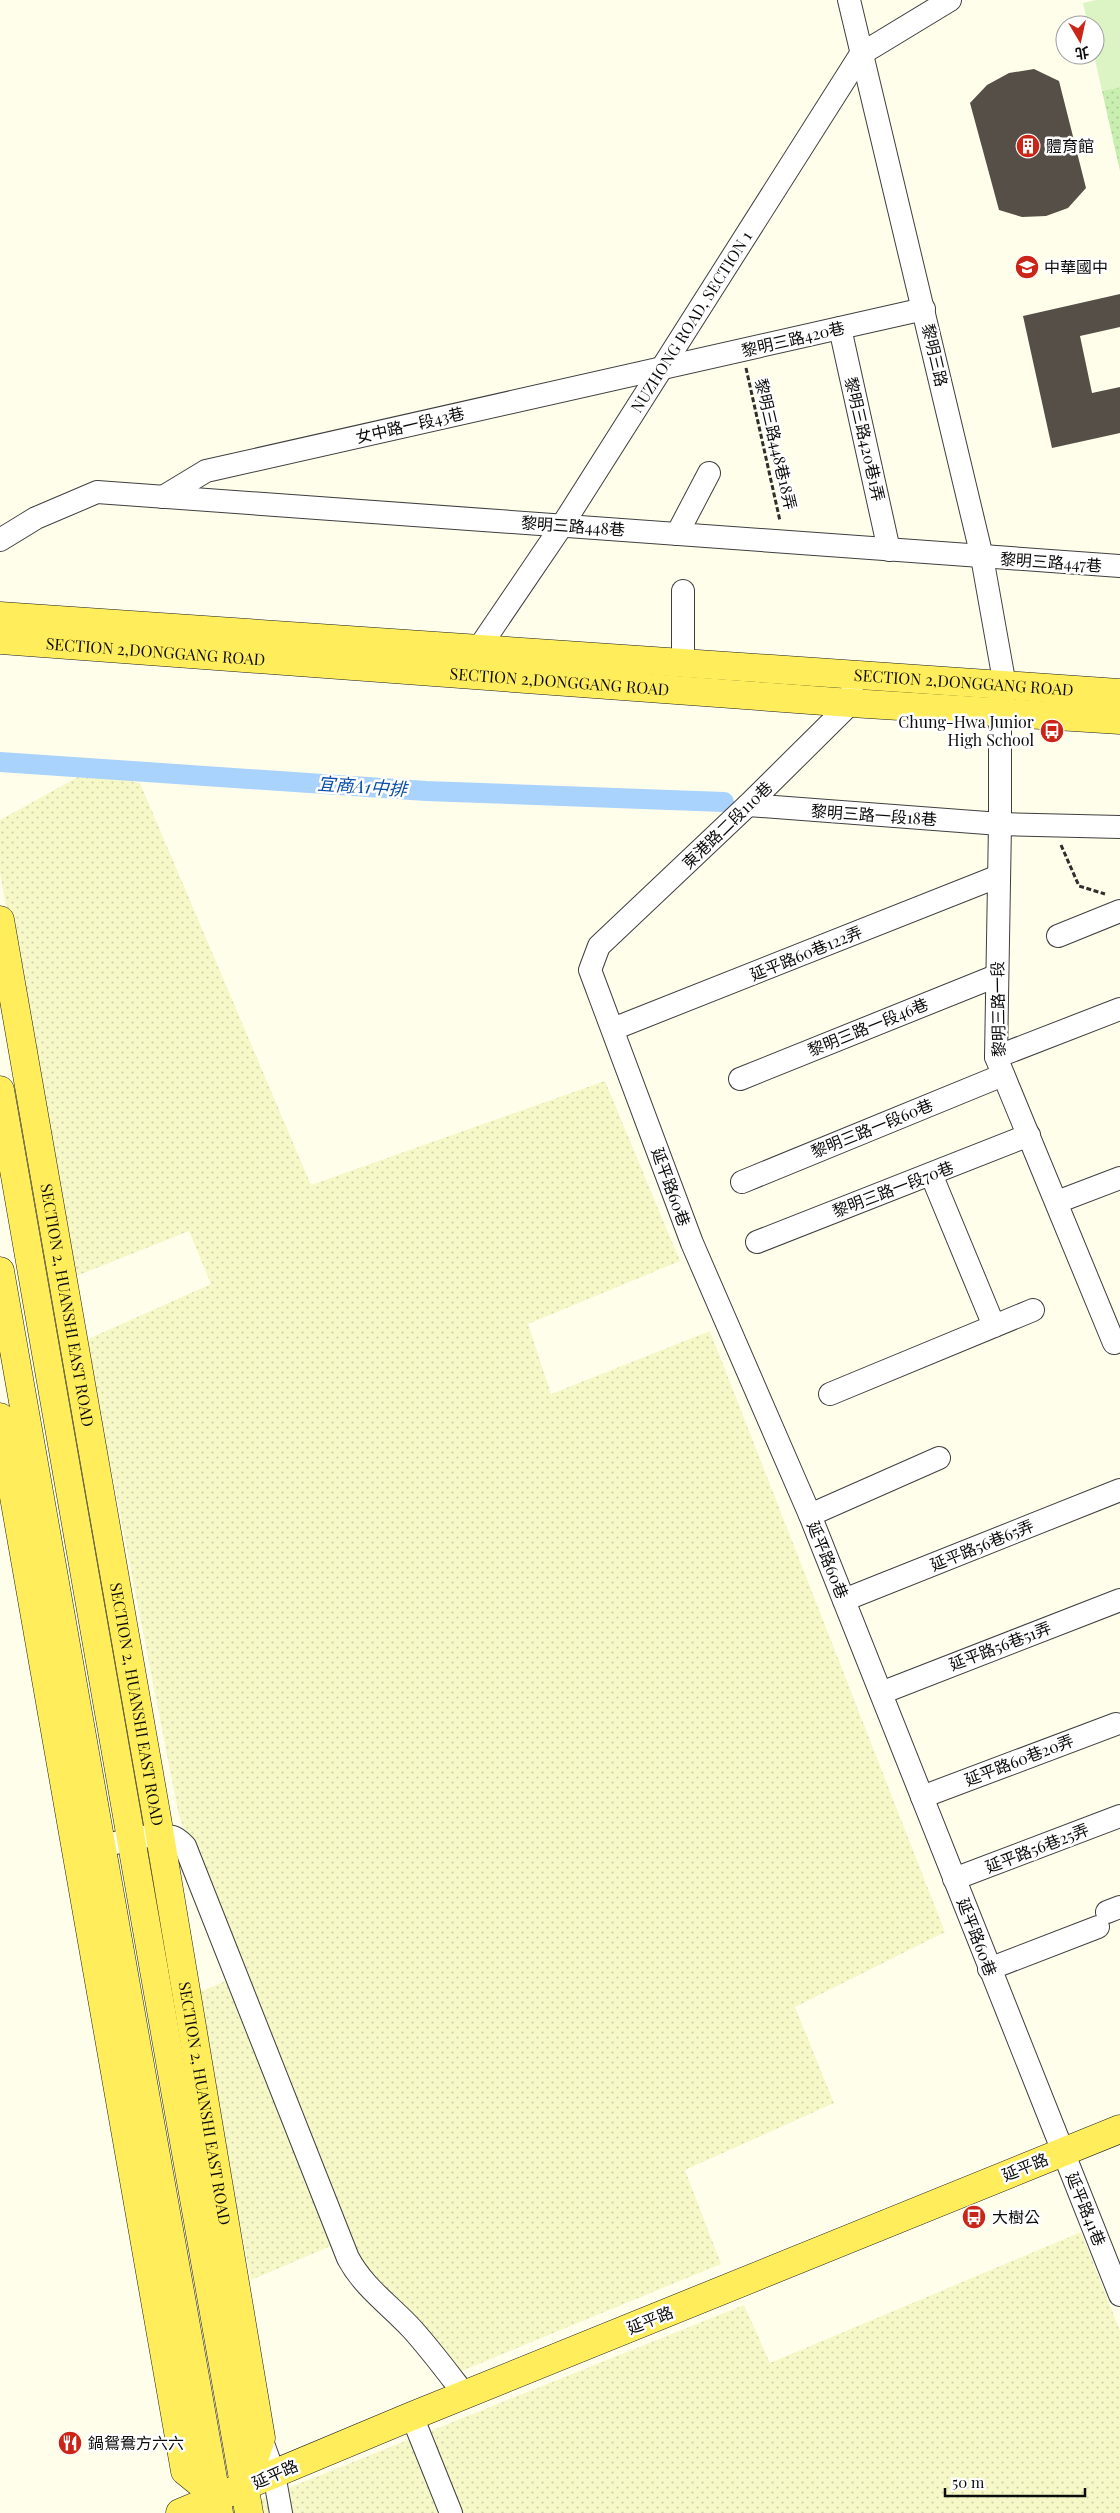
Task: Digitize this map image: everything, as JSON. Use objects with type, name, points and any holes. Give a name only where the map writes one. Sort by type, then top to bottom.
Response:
[{"type":"main road","name":"SECTION 2,DONGGANG ROAD","points":[[0,616],[1120,693]]},
{"type":"main road","name":"SECTION 2,DONGGANG ROAD","points":[[0,640],[851,703],[1120,720]]},
{"type":"main road","name":"SECTION 2, HUANSHI EAST ROAD","points":[[0,920],[160,1836],[261,2438],[247,2500]]},
{"type":"main road","name":"SECTION 2, HUANSHI EAST ROAD","points":[[0,1090],[247,2500]]},
{"type":"main road","points":[[0,1261],[58,1251]]},
{"type":"main road","points":[[0,1271],[185,2471],[218,2505]]},
{"type":"main road","points":[[0,1417],[89,1851],[218,2505]]},
{"type":"main road","name":"延平路","points":[[187,2512],[247,2500],[274,2474],[412,2416],[1120,2129]]},
{"type":"street","name":"黎明三路","points":[[849,0],[982,557],[1005,686],[1000,713]]},
{"type":"street","name":"NUZHONG ROAD, SECTION 1","points":[[460,674],[480,648],[563,524],[861,54],[950,0]]},
{"type":"street","name":"黎明三路420巷","points":[[662,369],[924,309]]},
{"type":"street","name":"黎明三路420巷1弄","points":[[840,328],[890,550]]},
{"type":"street","name":"女中路一段43巷","points":[[163,497],[206,471],[662,369]]},
{"type":"street","points":[[677,534],[709,473]]},
{"type":"street","name":"黎明三路448巷","points":[[0,540],[36,518],[97,492],[563,524],[785,543],[982,557]]},
{"type":"street","name":"黎明三路447巷","points":[[982,557],[1120,566]]},
{"type":"street","points":[[683,663],[684,591]]},
{"type":"street","points":[[851,703],[853,675]]},
{"type":"street","name":"東港路二段110巷","points":[[590,970],[599,946],[748,805],[851,703]]},
{"type":"street","name":"黎明三路一段","points":[[1000,713],[1000,824],[996,976],[999,1066],[1117,1342]]},
{"type":"street","name":"黎明三路一段18巷","points":[[748,805],[1000,824],[1120,827]]},
{"type":"street","name":"延平路60巷122弄","points":[[613,1029],[999,876]]},
{"type":"street","points":[[1058,936],[1116,904]]},
{"type":"street","name":"延平路60巷","points":[[590,970],[692,1243],[810,1515],[1063,2152]]},
{"type":"street","name":"黎明三路一段46巷","points":[[740,1079],[996,976]]},
{"type":"street","name":"黎明三路一段60巷","points":[[742,1182],[1120,1009]]},
{"type":"street","name":"黎明三路一段70巷","points":[[757,1242],[1029,1135]]},
{"type":"street","points":[[931,1174],[994,1326]]},
{"type":"street","points":[[1057,1202],[1120,1178]]},
{"type":"street","points":[[830,1394],[1033,1310]]},
{"type":"street","points":[[810,1515],[940,1458]]},
{"type":"street","name":"延平路56巷65弄","points":[[844,1600],[1120,1490]]},
{"type":"street","name":"延平路56巷51弄","points":[[881,1693],[1120,1600]]},
{"type":"street","name":"延平路60巷20弄","points":[[922,1797],[1116,1724]]},
{"type":"street","name":"延平路56巷25弄","points":[[954,1879],[1120,1816]]},
{"type":"street","points":[[89,1851],[132,1839],[160,1836],[174,1837],[185,1846],[356,2273],[368,2288],[383,2299],[412,2329],[466,2395]]},
{"type":"street","points":[[989,1969],[1108,1915]]},
{"type":"street","name":"延平路41巷","points":[[1063,2152],[1120,2294]]},
{"type":"street","points":[[412,2416],[451,2513]]},
{"type":"street","points":[[261,2438],[274,2474],[281,2513]]},
{"type":"street","points":[[185,2471],[187,2512]]},
{"type":"path","name":"黎明三路448巷18弄","points":[[742,351],[785,543]]},
{"type":"path","points":[[1052,824],[1079,886],[1116,904]]},
{"type":"green space","points":[[1096,0],[1120,0],[1120,87],[1102,91],[1096,65],[1105,65],[1105,15],[1086,15],[1083,3]]},
{"type":"green space","points":[[1120,87],[1120,171],[1102,91]]},
{"type":"green space","points":[[87,772],[140,783],[311,1185],[605,1081],[680,1261],[528,1324],[551,1394],[710,1331],[945,1932],[795,2007],[834,2103],[685,2170],[721,2264],[459,2372],[338,2243],[251,2280],[195,1994],[240,1975],[179,1816],[86,1340],[211,1284],[189,1231],[74,1277],[0,873],[0,820]]},
{"type":"green space","points":[[1081,2232],[1120,2331],[1120,2513],[226,2513],[744,2305],[770,2363]]},
{"type":"building","name":"體育館","points":[[1034,69],[1059,81],[1086,188],[1068,208],[1046,216],[1022,217],[999,210],[970,103],[987,85],[1009,73]]},
{"type":"building","points":[[1120,294],[1120,327],[1080,336],[1092,393],[1120,387],[1120,433],[1052,448],[1023,316]]},
{"type":"waterway","name":"宜商A1中排","points":[[0,762],[426,791],[724,802]]},
{"type":"place","name":"體育館","points":[[1028,146]]},
{"type":"place","name":"中華國中","points":[[1027,267]]},
{"type":"place","name":"Chung-Hwa Junior High School","points":[[1052,731]]},
{"type":"place","name":"大樹公","points":[[974,2217]]},
{"type":"place","name":"鍋鴛鴦方六六","points":[[70,2443]]}]
